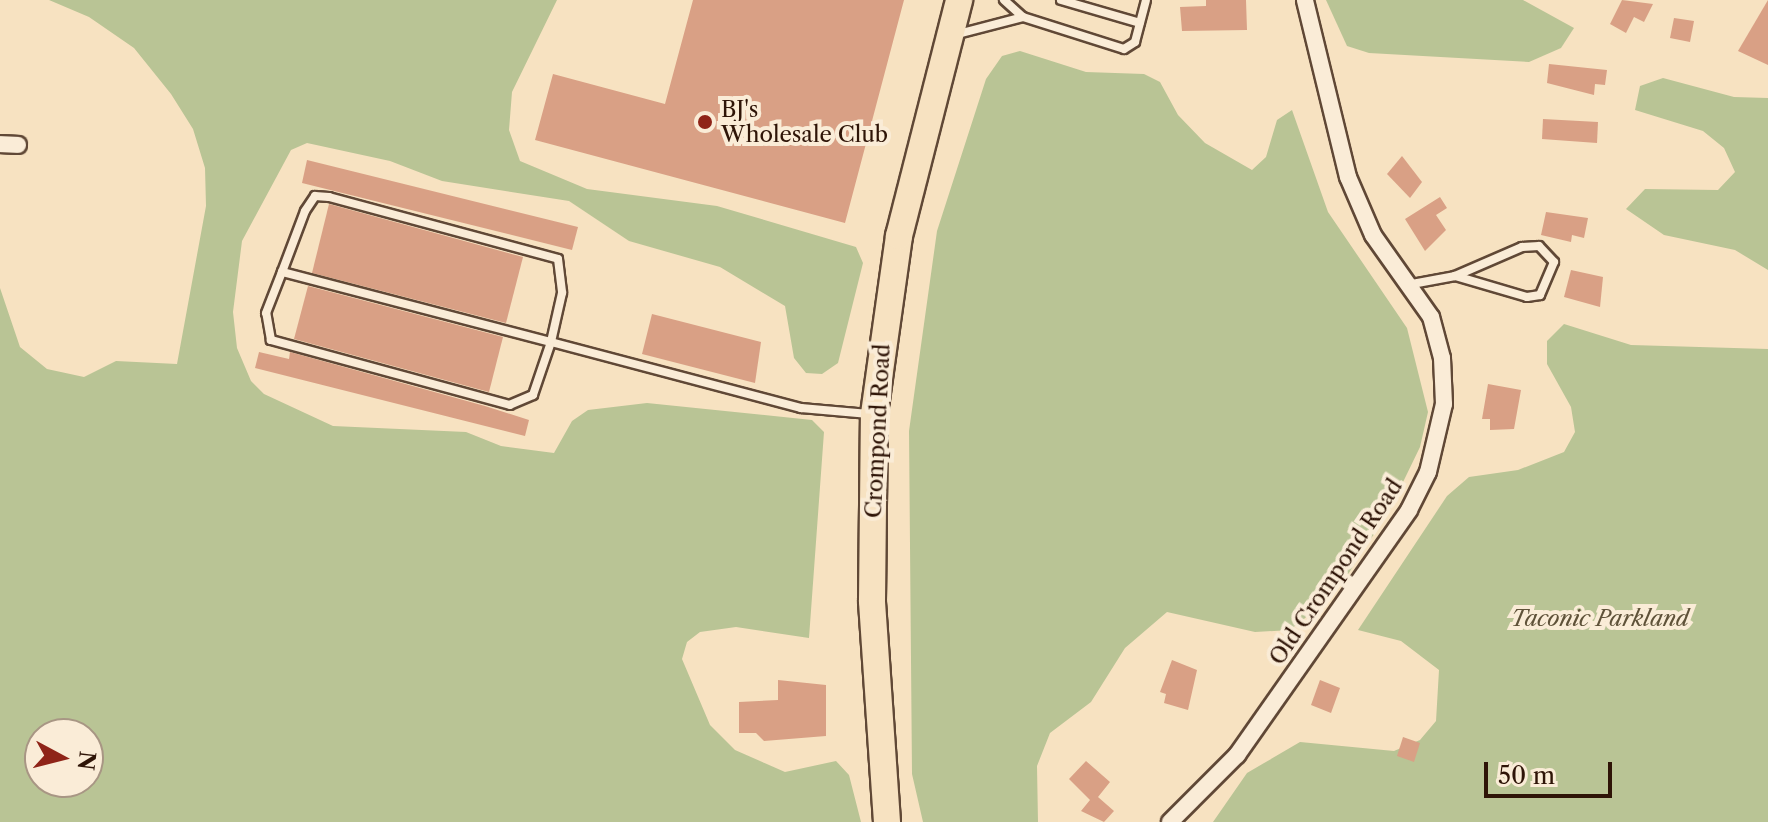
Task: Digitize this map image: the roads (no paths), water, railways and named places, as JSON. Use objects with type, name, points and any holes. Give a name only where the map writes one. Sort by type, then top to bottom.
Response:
[{"type":"highway","name":"Crompond Road","points":[[887,822],[872,601],[874,414],[899,236],[947,37],[959,0]]},
{"type":"street","name":"Old Crompond Road","points":[[1170,822],[1237,755],[1409,510],[1428,472],[1444,404],[1442,358],[1431,317],[1412,284],[1373,235],[1348,177],[1305,0]]},
{"type":"street","points":[[0,144],[18,145]]},
{"type":"lane","points":[[1004,0],[1023,17],[1124,49],[1135,42],[1146,0]]},
{"type":"lane","points":[[1061,0],[1140,23]]},
{"type":"lane","points":[[1090,7],[1103,0]]},
{"type":"lane","points":[[947,37],[1023,17]]},
{"type":"lane","points":[[315,196],[329,197],[558,259],[562,293],[551,342],[533,395],[510,405],[271,340],[266,313],[310,204],[315,196]]},
{"type":"lane","points":[[1412,284],[1455,276],[1522,247],[1539,246],[1554,262],[1540,295],[1527,297],[1455,276]]},
{"type":"lane","points":[[282,272],[801,408],[874,414]]},
{"type":"place","name":"BJ's Wholesale Club","points":[[705,122]]},
{"type":"park label","name":"Taconic Parkland","points":[[1600,619]]}]
